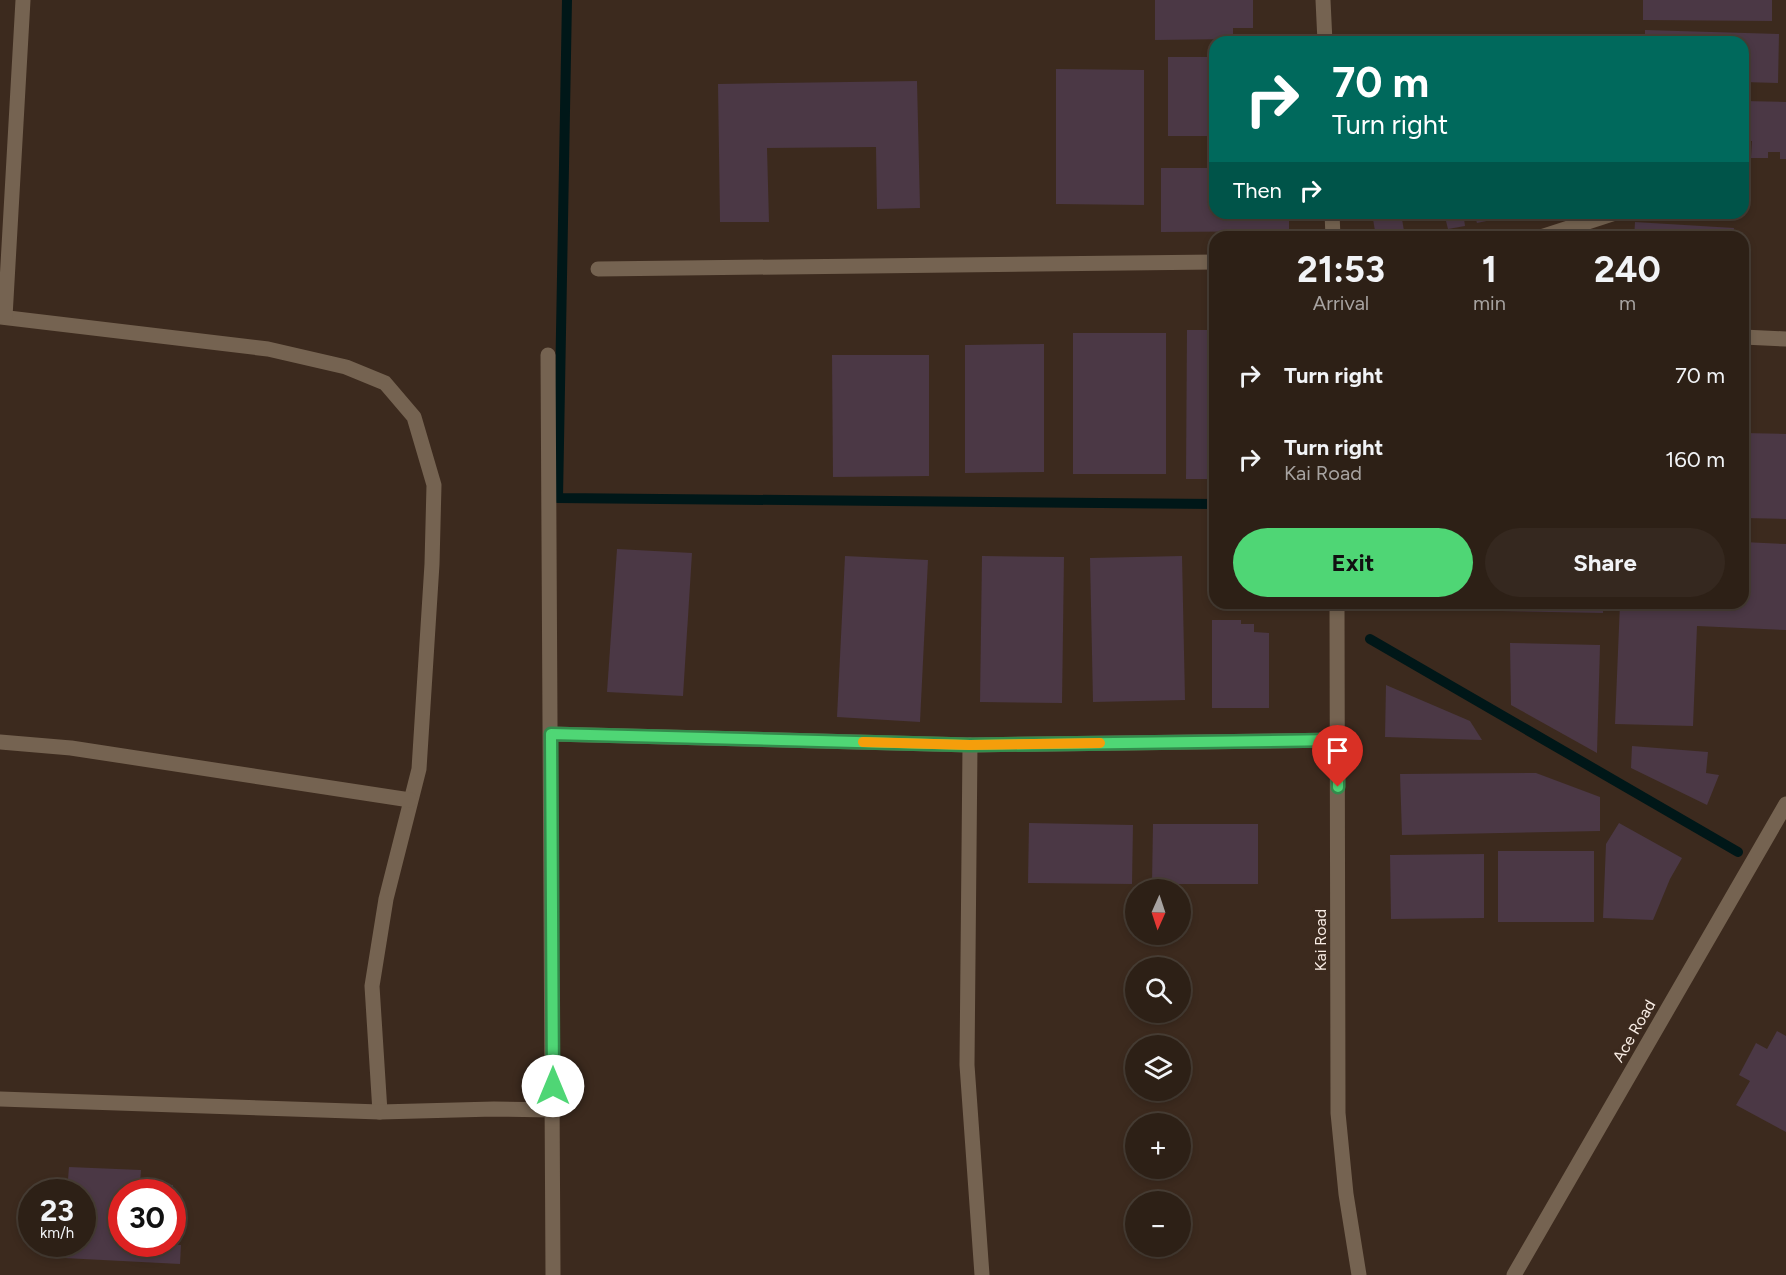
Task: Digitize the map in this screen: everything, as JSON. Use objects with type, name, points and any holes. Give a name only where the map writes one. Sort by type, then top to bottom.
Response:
[{"type":"street","points":[[23,0],[2,317],[268,349],[346,367],[385,383],[414,417],[434,485],[432,564],[419,769],[386,899],[372,986],[380,1112]]},
{"type":"street","points":[[1323,0],[1325,36]]},
{"type":"street","points":[[1560,231],[1596,219]]},
{"type":"street","points":[[598,269],[1209,262]]},
{"type":"street","points":[[1749,337],[1786,339]]},
{"type":"street","points":[[548,355],[554,1275]]},
{"type":"street","name":"Kai Road","points":[[1337,609],[1338,1113],[1346,1194],[1359,1275]]},
{"type":"street","points":[[551,734],[970,745],[1338,740]]},
{"type":"street","points":[[0,742],[71,748],[410,800]]},
{"type":"street","points":[[970,745],[967,1065],[981,1275]]},
{"type":"street","name":"Ace Road","points":[[1514,1275],[1786,804]]},
{"type":"street","points":[[0,1099],[380,1112],[553,1110]]},
{"type":"building","points":[[1155,0],[1253,0],[1253,28],[1233,28],[1233,36],[1209,36],[1209,39],[1155,40]]},
{"type":"building","points":[[1643,0],[1772,0],[1772,21],[1643,20]]},
{"type":"building","points":[[1645,30],[1779,34],[1778,83],[1749,82],[1749,36],[1645,36]]},
{"type":"building","points":[[1168,57],[1209,57],[1209,136],[1168,136]]},
{"type":"building","points":[[1056,69],[1144,70],[1144,205],[1056,204]]},
{"type":"building","points":[[917,81],[920,208],[877,209],[876,147],[767,148],[769,222],[720,222],[718,84]]},
{"type":"building","points":[[1749,101],[1786,102],[1786,159],[1780,159],[1780,152],[1768,152],[1768,158],[1751,158],[1752,141],[1749,141]]},
{"type":"building","points":[[1161,168],[1209,168],[1209,219],[1289,219],[1289,231],[1161,232]]},
{"type":"building","points":[[1373,219],[1402,219],[1404,231],[1375,231]]},
{"type":"building","points":[[1446,219],[1464,219],[1465,226],[1448,229]]},
{"type":"building","points":[[1476,219],[1496,219],[1477,223]]},
{"type":"building","points":[[1635,222],[1734,228],[1734,231],[1634,231]]},
{"type":"building","points":[[1187,330],[1209,330],[1209,479],[1186,479]]},
{"type":"building","points":[[1073,333],[1166,333],[1166,474],[1073,474]]},
{"type":"building","points":[[1044,344],[1044,472],[965,473],[965,345]]},
{"type":"building","points":[[832,355],[929,355],[929,476],[833,477]]},
{"type":"building","points":[[1749,433],[1786,434],[1786,519],[1749,518]]},
{"type":"building","points":[[1749,542],[1786,544],[1786,630],[1697,626],[1693,726],[1615,724],[1620,609],[1749,609]]},
{"type":"building","points":[[617,549],[692,553],[683,696],[607,692]]},
{"type":"building","points":[[845,556],[928,560],[920,722],[837,717]]},
{"type":"building","points":[[982,556],[1064,557],[1062,703],[980,702]]},
{"type":"building","points":[[1182,556],[1185,700],[1093,702],[1090,558]]},
{"type":"building","points":[[1501,609],[1603,609],[1603,613],[1501,611]]},
{"type":"building","points":[[1212,620],[1241,620],[1241,624],[1254,624],[1254,632],[1269,633],[1269,708],[1212,708]]},
{"type":"building","points":[[1510,643],[1600,645],[1597,753],[1511,705]]},
{"type":"building","points":[[1386,685],[1470,721],[1482,740],[1385,737]]},
{"type":"building","points":[[1632,746],[1708,752],[1706,773],[1719,775],[1707,805],[1631,768]]},
{"type":"building","points":[[1536,773],[1600,797],[1600,831],[1402,835],[1400,774]]},
{"type":"building","points":[[1029,823],[1133,825],[1132,879],[1125,879],[1125,884],[1028,883]]},
{"type":"building","points":[[1619,823],[1682,858],[1670,879],[1653,920],[1603,918],[1606,844]]},
{"type":"building","points":[[1153,824],[1258,824],[1258,884],[1191,884],[1191,879],[1152,879]]},
{"type":"building","points":[[1498,851],[1594,851],[1594,922],[1498,922]]},
{"type":"building","points":[[1484,854],[1484,918],[1391,919],[1390,855]]},
{"type":"building","points":[[1777,1031],[1786,1036],[1786,1132],[1736,1105],[1750,1081],[1739,1075],[1756,1043],[1767,1049]]},
{"type":"building","points":[[69,1167],[141,1170],[140,1179],[108,1179],[108,1257],[180,1257],[180,1264],[64,1258],[96,1257],[96,1179],[68,1179]]},
{"type":"waterway","points":[[567,0],[558,498],[1209,504]]},
{"type":"waterway","points":[[1370,639],[1738,852]]},
{"type":"slow traffic","points":[[863,742],[970,745],[1100,743]]},
{"type":"route","points":[[553,1086],[551,734],[970,745],[1338,740],[1338,787]]}]
